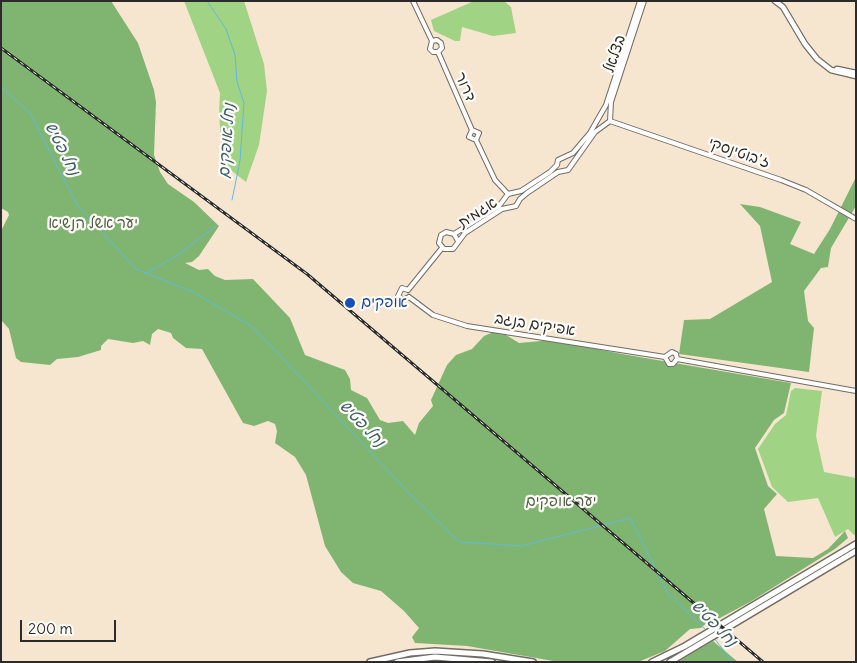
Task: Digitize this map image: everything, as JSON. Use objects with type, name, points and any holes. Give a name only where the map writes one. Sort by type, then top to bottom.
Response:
[{"type":"main road","points":[[775,1],[785,10],[811,52],[824,65],[831,70],[856,74]]},
{"type":"main road","points":[[652,662],[700,637],[856,544]]},
{"type":"main road","points":[[670,662],[856,552]]},
{"type":"main road","points":[[370,662],[402,654],[435,650],[478,653],[533,662]]},
{"type":"main road","points":[[397,662],[435,657],[492,662]]},
{"type":"street","points":[[413,1],[432,41],[430,49],[433,52],[438,52],[442,49],[441,43],[437,40],[432,41]]},
{"type":"street","name":"בצלאל","points":[[599,119],[640,1]]},
{"type":"street","name":"בצלאל","points":[[609,115],[610,102],[644,1]]},
{"type":"street","name":"דרור","points":[[438,52],[472,130]]},
{"type":"street","points":[[602,113],[609,115],[610,120],[604,124],[568,170],[562,171],[556,165],[560,158],[566,157],[578,148],[599,119],[604,124]]},
{"type":"street","name":"ז'בוטינסקי","points":[[610,120],[782,180],[806,190],[856,219]]},
{"type":"street","points":[[476,140],[479,133],[472,130],[470,138],[476,140],[495,180],[508,194],[516,194],[520,199],[518,204],[510,206],[505,200],[508,194]]},
{"type":"street","points":[[566,157],[571,164]]},
{"type":"street","name":"אגמית","points":[[516,194],[550,172],[556,165]]},
{"type":"street","name":"אגמית","points":[[520,199],[562,171]]},
{"type":"street","name":"אגמית","points":[[454,234],[483,217],[505,200]]},
{"type":"street","name":"אגמית","points":[[458,240],[502,209],[510,206]]},
{"type":"street","points":[[446,232],[454,234],[458,240],[453,249],[447,250],[442,248],[440,243],[441,235],[446,232]]},
{"type":"street","points":[[408,290],[400,290],[398,296],[403,300],[409,297],[408,290],[442,248]]},
{"type":"street","name":"אפיקים בנגב","points":[[409,297],[433,315],[467,326],[664,357]]},
{"type":"street","points":[[672,352],[676,354],[677,359],[673,364],[669,364],[664,357],[672,352]]},
{"type":"street","points":[[677,359],[856,391]]},
{"type":"green space","name":"יער אופקים","points":[[1,1],[111,1],[138,43],[154,90],[156,102],[154,155],[160,172],[168,184],[194,202],[219,226],[199,256],[192,262],[185,263],[199,270],[208,269],[215,276],[225,280],[253,279],[290,318],[305,355],[345,370],[350,379],[351,390],[367,398],[380,420],[388,423],[403,421],[415,435],[419,423],[433,406],[431,400],[447,365],[456,355],[472,349],[484,336],[498,330],[519,343],[552,340],[791,383],[784,413],[774,420],[755,448],[768,486],[777,494],[764,509],[776,556],[813,558],[828,549],[845,531],[848,538],[835,549],[750,602],[716,620],[710,620],[701,628],[690,629],[665,651],[638,662],[559,662],[467,646],[415,643],[412,637],[419,628],[404,611],[381,591],[353,583],[341,572],[325,546],[306,475],[295,457],[275,443],[277,431],[275,424],[268,421],[254,426],[243,423],[202,349],[186,348],[173,338],[171,333],[158,329],[152,334],[150,345],[143,341],[133,343],[108,339],[101,346],[101,350],[78,357],[57,359],[50,365],[21,362],[16,358],[9,329],[1,320],[1,231],[9,215],[8,212],[1,208]]},
{"type":"green space","points":[[184,1],[244,1],[264,64],[267,91],[259,145],[246,182],[223,164],[219,114],[220,93]]},
{"type":"green space","points":[[474,1],[504,1],[511,7],[516,33],[493,36],[462,27],[460,41],[455,41],[434,31],[431,20]]},
{"type":"green space","points":[[856,177],[856,206],[831,248],[828,267],[821,268],[804,291],[808,321],[814,328],[809,372],[679,354],[684,320],[710,319],[772,282],[760,226],[740,204],[760,207],[801,222],[790,244],[814,254],[830,229]]},
{"type":"green space","points":[[795,388],[822,391],[816,436],[824,472],[856,478],[856,534],[854,535],[848,529],[835,537],[818,498],[788,502],[772,487],[758,449],[775,424],[786,415],[791,391]]},
{"type":"green space","points":[[713,641],[738,662],[678,662],[696,651]]},
{"type":"waterway","name":"נחל אופקים","points":[[207,1],[226,29],[235,55],[237,82],[244,103],[240,161],[232,200]]},
{"type":"waterway","name":"נחל פטיש","points":[[1,87],[30,113],[78,206],[136,269],[195,293],[253,327],[409,493],[459,542],[522,546],[630,518],[669,595],[708,632]]},
{"type":"waterway","name":"נחל אופקים","points":[[146,273],[178,255],[216,226]]},
{"type":"waterway","name":"נחל פטיש","points":[[714,638],[733,662]]},
{"type":"railway","points":[[1,48],[307,274],[763,662]]},
{"type":"place","name":"אופקים","points":[[350,303]]},
{"type":"park label","name":"יער אשל הנשיא","points":[[93,224]]}]
